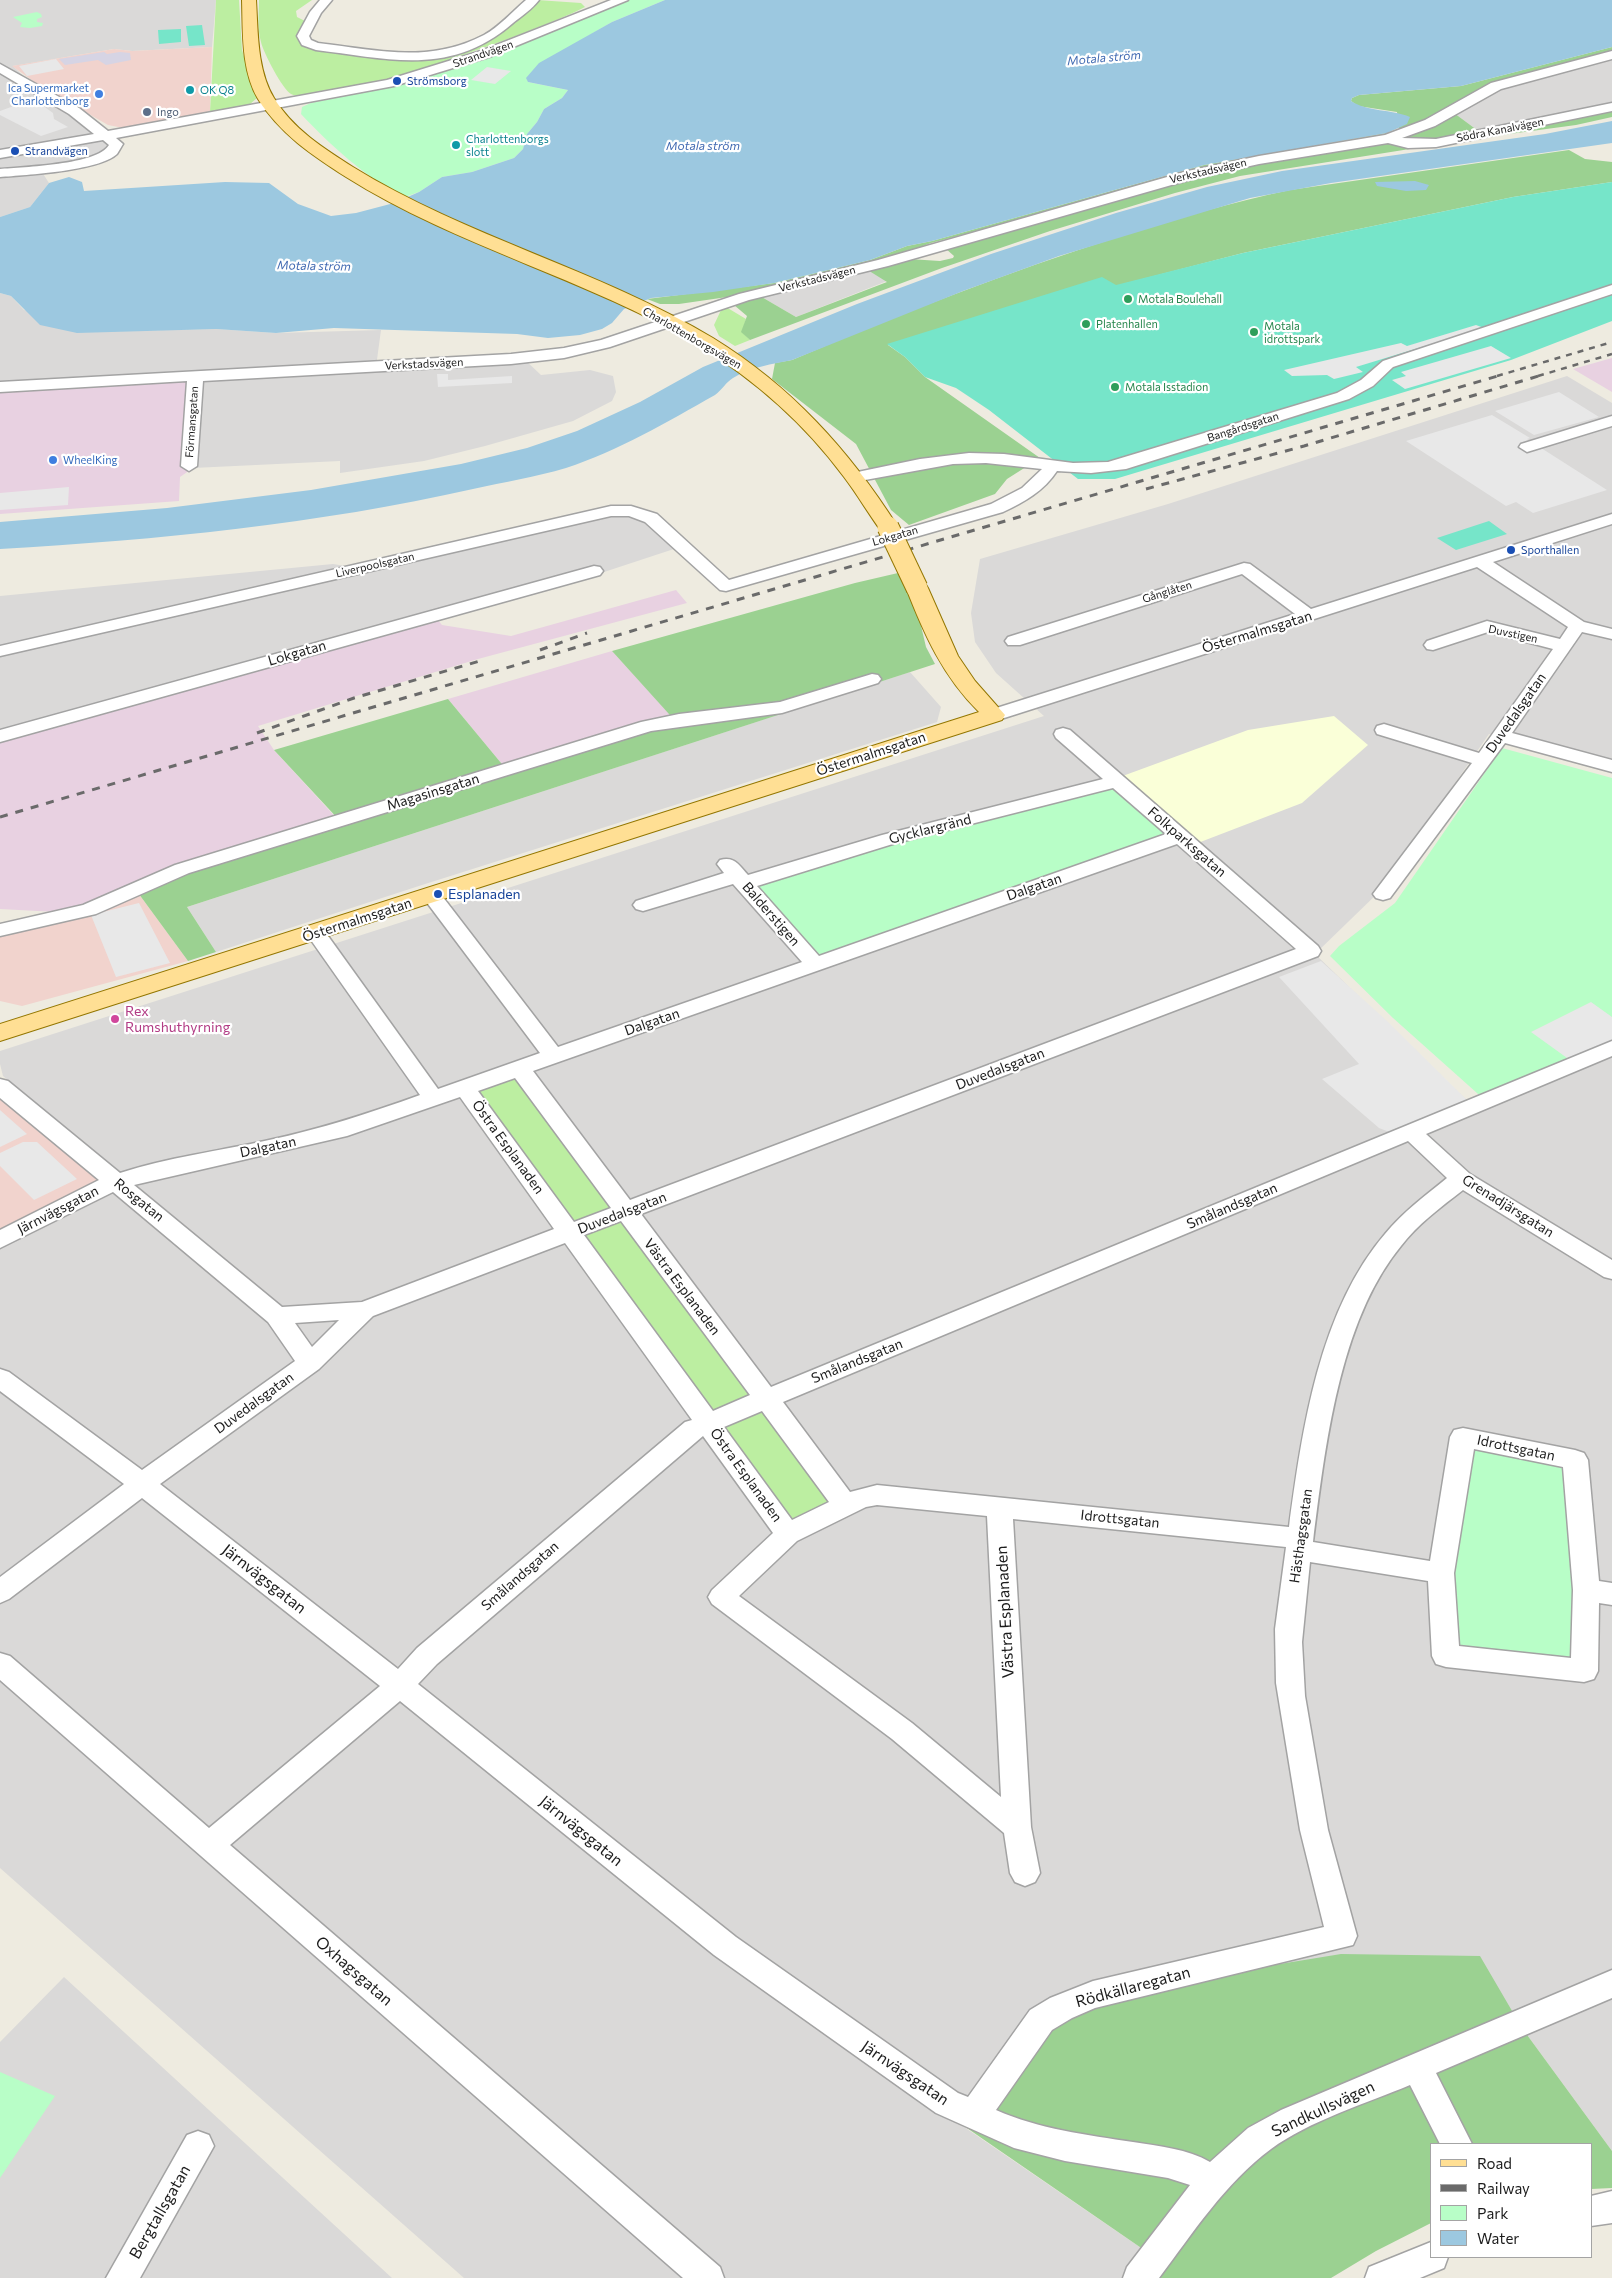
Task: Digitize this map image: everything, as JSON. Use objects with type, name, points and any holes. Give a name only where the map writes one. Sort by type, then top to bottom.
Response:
[{"type":"main road","name":"Charlottenborgsvägen","points":[[249,0],[254,69],[264,96],[284,123],[310,148],[398,201],[450,226],[566,274],[668,323],[723,354],[780,394],[819,433],[854,477],[888,527],[951,666],[964,684],[994,714]]},
{"type":"main road","name":"Charlottenborgsvägen","points":[[253,46],[288,103],[319,141],[355,175]]},
{"type":"main road","name":"Östermalmsgatan","points":[[0,1031],[316,933],[994,714]]},
{"type":"main road","name":"Östermalmsgatan","points":[[0,1031],[2,1024],[0,1014],[25,1013],[131,990]]},
{"type":"street","name":"Strandvägen","points":[[326,0],[316,12],[303,36],[306,42],[316,46],[421,58],[443,55],[490,37],[533,0]]},
{"type":"street","name":"Strandvägen","points":[[0,154],[355,91],[444,68],[486,54],[622,0]]},
{"type":"street","points":[[586,1],[607,6]]},
{"type":"street","name":"Verkstadsvägen","points":[[0,387],[538,357],[605,344],[744,297],[883,263],[1193,174],[1259,160],[1388,139],[1430,123],[1496,86],[1612,55]]},
{"type":"street","points":[[0,68],[72,110],[116,144],[116,149],[102,158],[0,173]]},
{"type":"street","name":"Södra Kanalvägen","points":[[1388,139],[1408,144],[1436,143],[1612,107]]},
{"type":"street","name":"Bangårdsgatan","points":[[854,477],[938,461],[972,458],[1078,470],[1104,469],[1170,451],[1343,396],[1368,383],[1388,364],[1612,289]]},
{"type":"street","name":"Förmansgatan","points":[[189,466],[195,377]]},
{"type":"street","points":[[1527,447],[1612,421]]},
{"type":"street","name":"Lokgatan","points":[[726,586],[997,508],[1030,491],[1046,477],[1052,466]]},
{"type":"street","name":"Liverpoolsgatan","points":[[0,651],[611,511],[630,511],[651,518],[726,586]]},
{"type":"street","name":"Östermalmsgatan","points":[[994,714],[1612,519]]},
{"type":"street","points":[[1479,561],[1578,626],[1612,634]]},
{"type":"street","name":"Gånglåten","points":[[1014,641],[1244,568],[1309,616]]},
{"type":"street","name":"Lokgatan","points":[[0,736],[594,571]]},
{"type":"street","name":"Duvstigen","points":[[1433,645],[1487,626],[1564,646]]},
{"type":"street","name":"Duvedalsgatan","points":[[1383,894],[1483,760],[1578,626]]},
{"type":"street","name":"Magasinsgatan","points":[[0,930],[89,910],[182,869],[648,726],[679,720],[782,707],[872,679]]},
{"type":"street","points":[[1384,730],[1483,760]]},
{"type":"street","name":"Folkparksgatan","points":[[1063,734],[1311,951]]},
{"type":"street","points":[[1500,736],[1612,766]]},
{"type":"street","name":"Gycklargränd","points":[[643,905],[736,874],[889,839],[1118,781]]},
{"type":"street","name":"Dalgatan","points":[[117,1182],[154,1171],[270,1148],[347,1129],[1180,836]]},
{"type":"street","name":"Balderstigen","points":[[736,874],[815,964]]},
{"type":"street","points":[[432,896],[553,1056]]},
{"type":"street","points":[[316,933],[433,1098]]},
{"type":"street","name":"Duvedalsgatan","points":[[0,1592],[142,1484],[310,1363],[364,1310],[1311,951]]},
{"type":"street","name":"Smålandsgatan","points":[[209,1845],[399,1686],[427,1656],[694,1429],[1612,1048]]},
{"type":"street","name":"Västra Esplanaden","points":[[518,1068],[846,1505]]},
{"type":"street","name":"Rosgatan","points":[[0,1086],[277,1316],[310,1363]]},
{"type":"street","name":"Östra Esplanaden","points":[[464,1087],[788,1534],[721,1597],[902,1731],[1017,1827]]},
{"type":"street","name":"Grenadjärsgatan","points":[[1411,1132],[1462,1179],[1612,1271]]},
{"type":"street","name":"Hästhagsgatan","points":[[1342,1936],[1325,1884],[1314,1835],[1292,1706],[1288,1655],[1290,1614],[1299,1544],[1322,1402],[1339,1340],[1353,1308],[1367,1278],[1386,1249],[1411,1218],[1462,1179]]},
{"type":"street","name":"Järnvägsgatan","points":[[0,1240],[98,1189],[117,1182]]},
{"type":"street","points":[[277,1316],[364,1310]]},
{"type":"street","name":"Järnvägsgatan","points":[[0,1378],[142,1484],[725,1946],[947,2103],[1014,2133],[1065,2146],[1168,2163],[1194,2170],[1214,2182]]},
{"type":"street","name":"Idrottsgatan","points":[[1463,1437],[1575,1460],[1586,1590],[1584,1670],[1446,1656],[1441,1573],[1463,1437]]},
{"type":"street","points":[[788,1534],[861,1498],[877,1495],[999,1507]]},
{"type":"street","name":"Västra Esplanaden","points":[[999,1507],[1017,1827],[1025,1872]]},
{"type":"street","name":"Idrottsgatan","points":[[999,1507],[1299,1544],[1441,1573]]},
{"type":"street","points":[[1586,1590],[1612,1594]]},
{"type":"street","name":"Oxhagsgatan","points":[[0,1664],[708,2278]]},
{"type":"street","name":"Rödkällaregatan","points":[[973,2116],[1041,2020],[1061,2008],[1093,1995],[1342,1936]]},
{"type":"street","name":"Sandkullsvägen","points":[[1214,2182],[1238,2156],[1282,2125],[1612,1984]]},
{"type":"street","points":[[1417,2067],[1455,2143]]},
{"type":"street","name":"Bergtallsgatan","points":[[122,2278],[198,2146]]},
{"type":"street","points":[[1138,2278],[1214,2182]]},
{"type":"street","points":[[1592,2211],[1612,2207]]},
{"type":"street","points":[[1381,2278],[1430,2258]]},
{"type":"shaded area","points":[[0,0],[216,0],[212,47],[132,51],[114,49],[13,66],[37,89],[93,127],[115,151],[109,157],[40,169],[49,183],[30,207],[0,217]]},
{"type":"shaded area","points":[[212,47],[210,112],[129,129],[108,125],[40,86],[12,66],[114,49],[132,51]]},
{"type":"shaded area","points":[[104,52],[107,54],[130,53],[131,60],[106,65],[98,60],[65,65],[59,59]]},
{"type":"shaded area","points":[[1612,58],[1612,106],[1481,133],[1454,113],[1498,89]]},
{"type":"shaded area","points":[[56,59],[64,69],[27,76],[19,66]]},
{"type":"shaded area","points":[[487,67],[511,71],[495,84],[471,80]]},
{"type":"shaded area","points":[[22,103],[42,105],[53,113],[54,119],[68,127],[41,136],[0,115],[0,111]]},
{"type":"shaded area","points":[[866,269],[887,281],[796,317],[760,296]]},
{"type":"shaded area","points":[[0,293],[11,296],[24,310],[112,331],[216,329],[276,333],[381,330],[376,367],[524,359],[541,375],[590,370],[613,376],[616,392],[612,401],[573,421],[424,461],[340,473],[340,461],[193,468],[0,389]]},
{"type":"shaded area","points":[[1476,325],[1484,328],[1356,367],[1363,372],[1334,379],[1327,375],[1292,376],[1284,370],[1401,343],[1407,346]]},
{"type":"shaded area","points":[[1491,346],[1511,358],[1405,389],[1392,380],[1406,376],[1401,372]]},
{"type":"shaded area","points":[[1612,358],[1612,392],[1573,369]]},
{"type":"shaded area","points":[[437,374],[448,374],[448,380],[512,376],[512,383],[438,387]]},
{"type":"shaded area","points":[[1567,376],[1612,403],[1612,767],[1489,734],[1381,890],[1315,954],[1475,1108],[1612,1050],[1612,2151],[1522,2028],[1001,2078],[948,2116],[1150,2254],[1133,2278],[464,2278],[0,1868],[0,1237],[117,1172],[3,1076],[0,1064],[0,1051],[1044,716],[996,673],[975,642],[971,613],[980,559],[1168,504]]},
{"type":"shaded area","points":[[196,377],[193,468],[180,477],[179,501],[0,514],[0,389]]},
{"type":"shaded area","points":[[1559,392],[1599,417],[1534,435],[1495,411]]},
{"type":"shaded area","points":[[1492,415],[1607,490],[1533,513],[1516,502],[1506,506],[1406,441]]},
{"type":"shaded area","points":[[69,487],[68,505],[0,510],[0,493]]},
{"type":"shaded area","points":[[616,513],[629,514],[646,522],[683,546],[595,575],[0,737],[0,596],[333,564],[358,568]]},
{"type":"shaded area","points":[[676,590],[687,603],[478,659],[258,726],[274,750],[340,822],[127,894],[94,914],[0,909],[0,737],[436,618],[442,625],[511,636]]},
{"type":"shaded area","points":[[612,651],[679,724],[506,769],[448,699]]},
{"type":"shaded area","points":[[910,672],[941,707],[937,722],[216,952],[187,907]]},
{"type":"shaded area","points":[[1334,716],[1368,745],[1302,803],[1190,846],[1109,781],[1248,730]]},
{"type":"shaded area","points":[[136,890],[188,961],[22,1006],[0,1001],[0,937],[21,930],[94,914]]},
{"type":"shaded area","points":[[139,903],[170,963],[116,977],[91,915]]},
{"type":"shaded area","points":[[1321,961],[1387,1021],[1475,1108],[1405,1138],[1379,1128],[1322,1079],[1359,1064],[1279,977]]},
{"type":"shaded area","points":[[1591,1002],[1612,1017],[1612,1046],[1574,1063],[1531,1032]]},
{"type":"shaded area","points":[[0,1098],[109,1182],[0,1237]]},
{"type":"shaded area","points":[[0,1110],[27,1134],[0,1147]]},
{"type":"shaded area","points":[[23,1142],[37,1142],[77,1179],[34,1200],[0,1166],[0,1153]]},
{"type":"shaded area","points":[[64,1977],[392,2278],[0,2278],[0,2042]]},
{"type":"green space","points":[[216,0],[239,0],[242,50],[257,98],[249,105],[210,112]]},
{"type":"green space","points":[[259,0],[312,0],[296,11],[297,17],[305,21],[302,42],[412,60],[444,57],[499,35],[537,0],[581,3],[585,7],[484,48],[435,64],[387,79],[311,96],[291,94],[287,91],[265,54],[260,37]]},
{"type":"green space","points":[[623,0],[665,0],[612,22],[588,36],[528,82],[568,90],[562,98],[544,109],[537,122],[527,134],[523,149],[514,158],[472,172],[442,177],[419,192],[402,198],[348,159],[301,114],[302,107],[311,103],[412,82],[407,78]]},
{"type":"green space","points":[[37,12],[42,17],[37,19],[37,22],[43,23],[42,26],[20,27],[22,23],[13,17]]},
{"type":"green space","points":[[202,25],[205,45],[189,46],[186,26]]},
{"type":"green space","points":[[181,29],[181,42],[159,44],[158,30]]},
{"type":"green space","points":[[1612,47],[1612,52],[1496,82],[1421,123],[1396,134],[1264,156],[931,243],[894,257],[741,295],[679,304],[660,304],[647,299],[774,283],[870,260],[907,246],[932,241],[1204,165],[1387,133],[1399,129],[1397,112],[1358,106],[1351,101],[1352,98],[1359,95],[1461,86]]},
{"type":"green space","points":[[1612,108],[1612,117],[1576,125],[1450,142]]},
{"type":"green space","points":[[1454,113],[1481,133],[1437,142],[1402,140]]},
{"type":"green space","points":[[1384,142],[1416,148],[1240,176],[1175,193],[1050,231],[942,268],[750,340],[741,332],[747,316],[734,305],[736,302],[760,296],[796,317],[887,282],[866,269],[909,259],[940,261],[953,258],[954,256],[945,248],[1227,168]]},
{"type":"green space","points":[[1569,150],[1585,159],[1612,162],[1612,182],[1513,197],[1243,253],[888,345],[905,357],[925,377],[1040,458],[1007,479],[995,494],[909,525],[891,510],[856,444],[772,379],[775,363],[792,360],[913,310],[995,279],[1077,250],[1182,217],[1290,190]]},
{"type":"green space","name":"Motala idrottspark","points":[[1612,182],[1612,321],[1511,360],[1115,479],[1078,479],[989,410],[956,388],[925,377],[905,357],[887,344],[1102,277],[1116,285],[1243,253],[1513,197]]},
{"type":"green space","points":[[726,307],[746,319],[742,332],[750,340],[735,346],[719,336],[714,325],[722,308]]},
{"type":"green space","points":[[1489,521],[1507,534],[1456,550],[1437,538]]},
{"type":"green space","points":[[898,573],[917,609],[926,647],[935,664],[187,907],[216,952],[188,961],[136,890],[340,821],[274,750],[448,699],[506,769],[678,724],[612,651],[855,583]]},
{"type":"green space","points":[[1502,748],[1612,778],[1612,1046],[1487,1102],[1393,1018],[1330,956],[1339,946],[1395,903]]},
{"type":"green space","points":[[1109,781],[1183,839],[810,969],[738,885]]},
{"type":"green space","points":[[514,1072],[843,1507],[788,1536],[458,1092]]},
{"type":"green space","points":[[1463,1438],[1566,1469],[1580,1671],[1449,1656],[1440,1582]]},
{"type":"green space","points":[[1341,1954],[1480,1956],[1522,2028],[1612,2151],[1612,2188],[1592,2189],[1592,2143],[1430,2143],[1430,2224],[1376,2251],[1331,2278],[1132,2278],[1150,2254],[948,2115],[1001,2078],[1039,2025],[1109,1992]]},
{"type":"green space","points":[[0,2072],[55,2096],[0,2178]]},
{"type":"water","name":"Motala ström","points":[[665,0],[1612,0],[1612,47],[1461,86],[1359,95],[1352,98],[1351,101],[1358,105],[1410,117],[1407,124],[1387,133],[1204,165],[932,241],[907,246],[870,260],[774,283],[713,292],[651,298],[624,309],[612,323],[602,329],[580,335],[548,338],[517,334],[334,328],[276,333],[216,329],[77,333],[40,325],[11,296],[0,293],[0,217],[30,207],[49,183],[69,177],[82,182],[84,191],[225,182],[269,183],[298,204],[331,216],[356,213],[394,203],[419,192],[442,177],[472,172],[514,158],[523,149],[527,134],[537,122],[544,109],[562,98],[568,90],[528,82],[526,78],[539,63],[612,22]]},
{"type":"water","points":[[1612,121],[1612,143],[1331,183],[1250,198],[1059,256],[963,291],[792,360],[747,371],[731,380],[715,395],[642,435],[585,461],[555,471],[415,501],[297,521],[119,541],[0,549],[0,522],[167,508],[311,490],[461,464],[527,448],[577,431],[640,402],[703,367],[857,304],[991,254],[1116,213],[1207,187],[1282,171],[1545,134]]},
{"type":"water","points":[[1415,181],[1429,185],[1426,190],[1406,191],[1377,186],[1375,182]]},
{"type":"railway","points":[[1497,376],[1612,342]]},
{"type":"railway","points":[[1538,376],[1612,354]]},
{"type":"railway","points":[[0,817],[1501,375]]},
{"type":"railway","points":[[1146,489],[1304,446],[1542,375]]},
{"type":"railway","points":[[540,650],[587,633]]},
{"type":"railway","points":[[257,733],[354,698],[483,660]]},
{"type":"place","name":"Strömsborg","points":[[397,81]]},
{"type":"place","name":"OK Q8","points":[[190,90]]},
{"type":"place","name":"Ica Supermarket Charlottenborg","points":[[99,94]]},
{"type":"place","name":"Ingo","points":[[147,112]]},
{"type":"place","name":"Charlottenborgs slott","points":[[456,145]]},
{"type":"place","name":"Strandvägen","points":[[15,151]]},
{"type":"place","name":"Motala Boulehall","points":[[1128,299]]},
{"type":"place","name":"Platenhallen","points":[[1086,324]]},
{"type":"place","name":"Motala idrottspark","points":[[1254,332]]},
{"type":"place","name":"Motala Isstadion","points":[[1115,387]]},
{"type":"place","name":"WheelKing","points":[[53,460]]},
{"type":"place","name":"Sporthallen","points":[[1511,550]]},
{"type":"place","name":"Esplanaden","points":[[438,894]]},
{"type":"place","name":"Rex Rumshuthyrning","points":[[115,1019]]}]
